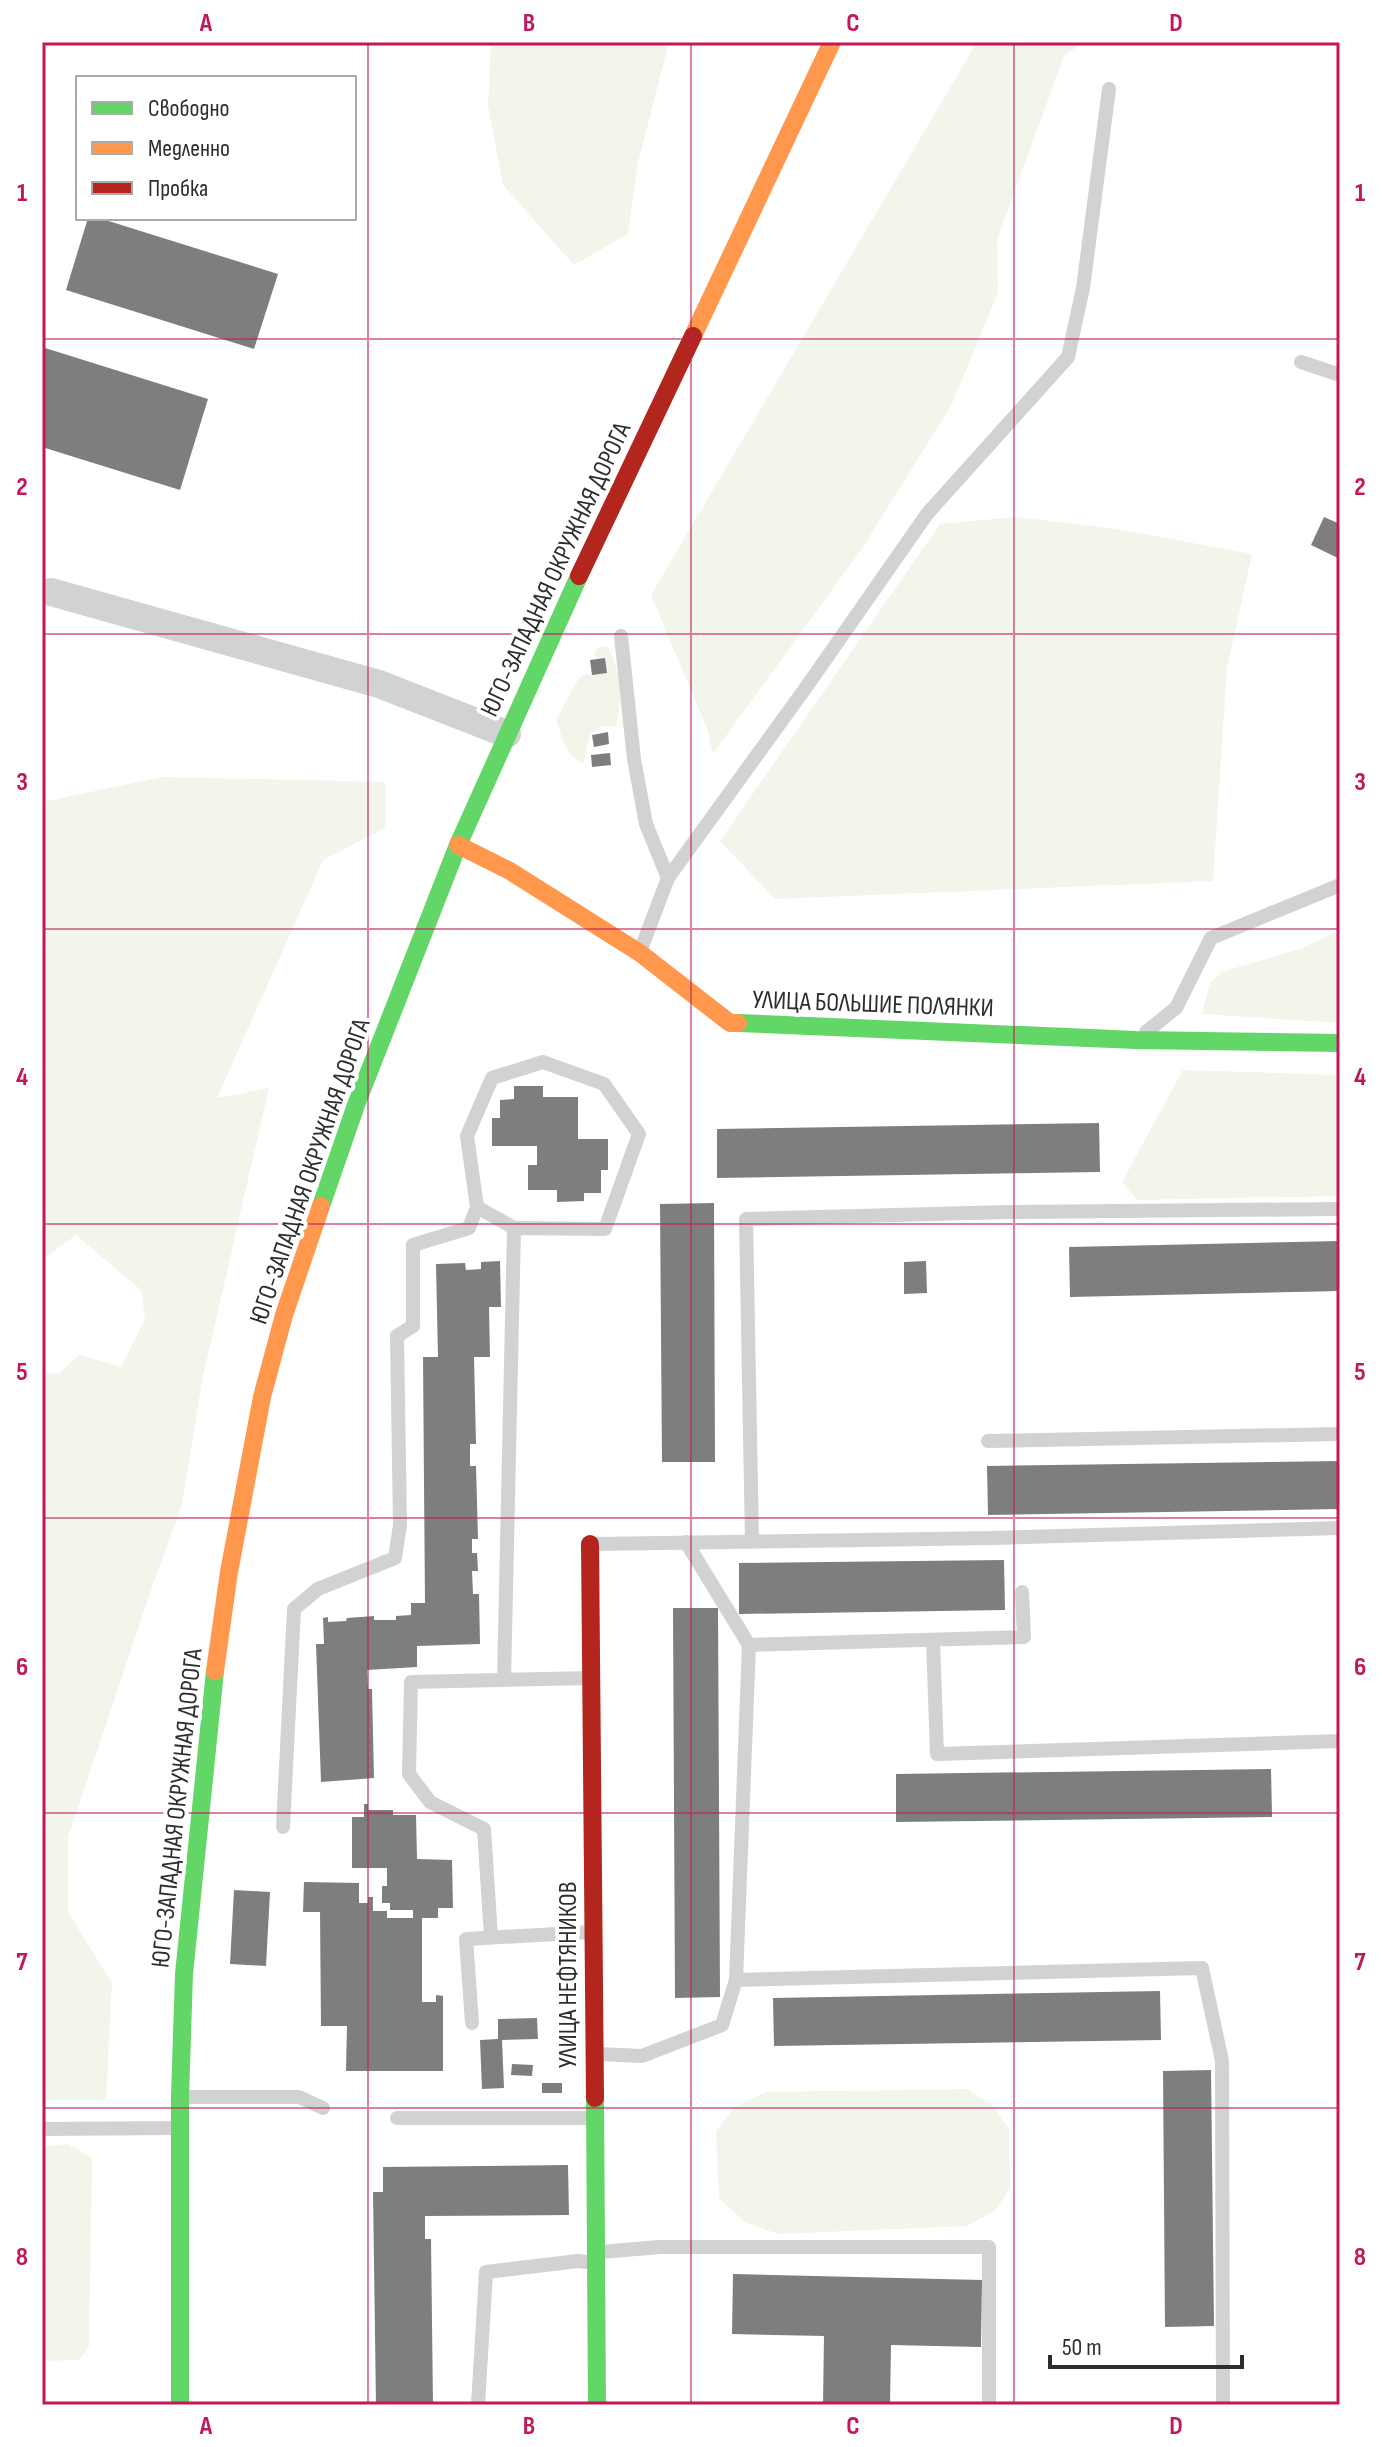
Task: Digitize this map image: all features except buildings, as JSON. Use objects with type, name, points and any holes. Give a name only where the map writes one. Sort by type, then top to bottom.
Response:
[{"type":"main road","name":"ЮГО-ЗАПАДНАЯ ОКРУЖНАЯ ДОРОГА","points":[[180,2405],[180,2097],[184,1974],[213,1682],[232,1557],[262,1397],[284,1315],[356,1105],[458,845],[507,734],[832,42]]},
{"type":"main road","name":"УЛИЦА БОЛЬШИЕ ПОЛЯНКИ","points":[[458,845],[510,871],[640,953],[730,1023],[1136,1040],[1340,1043]]},
{"type":"main road","name":"УЛИЦА НЕФТЯНИКОВ","points":[[590,1544],[597,2405]]},
{"type":"street","points":[[51,592],[379,684],[507,734]]},
{"type":"lane","points":[[640,953],[668,878],[927,514],[1068,357],[1083,288],[1109,89]]},
{"type":"lane","points":[[1301,362],[1340,375]]},
{"type":"lane","points":[[621,636],[634,759],[646,824],[668,878]]},
{"type":"lane","points":[[1136,1040],[1176,1008],[1211,938],[1340,885]]},
{"type":"lane","points":[[283,1827],[294,1609],[318,1589],[395,1558],[400,1525],[397,1336],[413,1326],[413,1245],[469,1228],[477,1207],[467,1136],[492,1078],[543,1062],[604,1084],[639,1134],[605,1229],[514,1228],[477,1207]]},
{"type":"lane","points":[[752,1541],[746,1219],[1009,1212],[1340,1209]]},
{"type":"lane","points":[[504,1680],[514,1228]]},
{"type":"lane","points":[[988,1441],[1340,1434]]},
{"type":"lane","points":[[590,1544],[994,1538],[1340,1528]]},
{"type":"lane","points":[[594,2054],[642,2056],[722,2025],[736,1980],[749,1645],[686,1542]]},
{"type":"lane","points":[[749,1645],[1024,1637],[1022,1592]]},
{"type":"lane","points":[[933,1640],[937,1754],[1340,1741]]},
{"type":"lane","points":[[491,1937],[484,1829],[430,1802],[409,1774],[411,1682],[591,1678]]},
{"type":"lane","points":[[472,2023],[466,1939],[593,1932]]},
{"type":"lane","points":[[736,1980],[1202,1968],[1222,2061],[1223,2405]]},
{"type":"lane","points":[[180,2097],[299,2097],[323,2108]]},
{"type":"lane","points":[[397,2118],[595,2118]]},
{"type":"lane","points":[[42,2129],[180,2128]]},
{"type":"lane","points":[[478,2405],[486,2272],[660,2247],[989,2247],[989,2405]]},
{"type":"shaded area","points":[[491,42],[669,42],[638,163],[628,234],[574,265],[503,185],[488,106]]},
{"type":"shaded area","points":[[977,42],[1083,42],[1064,56],[997,240],[998,293],[951,406],[863,547],[713,754],[708,731],[651,595]]},
{"type":"shaded area","points":[[1017,517],[1117,529],[1252,554],[1227,668],[1213,881],[775,899],[720,841],[940,524]]},
{"type":"shaded area","points":[[597,648],[609,648],[618,677],[618,715],[616,726],[601,727],[590,735],[583,763],[568,751],[556,720],[579,678],[607,673],[605,659],[598,659],[594,654]]},
{"type":"shaded area","points":[[162,777],[385,782],[385,828],[323,860],[217,1098],[269,1088],[202,1381],[182,1505],[68,1837],[68,1912],[112,1983],[106,2100],[42,2100],[42,1372],[59,1374],[79,1355],[121,1367],[145,1319],[141,1290],[76,1235],[42,1260],[42,802]]},
{"type":"shaded area","points":[[1340,930],[1340,1023],[1202,1014],[1210,983],[1221,972],[1300,949]]},
{"type":"shaded area","points":[[1183,1070],[1340,1075],[1340,1196],[1137,1200],[1122,1182]]},
{"type":"shaded area","points":[[968,2089],[993,2106],[1009,2129],[1010,2188],[995,2211],[967,2226],[778,2234],[745,2222],[719,2198],[716,2131],[734,2108],[765,2092]]},
{"type":"shaded area","points":[[68,2144],[92,2158],[89,2346],[79,2360],[42,2361],[42,2147]]},
{"type":"traffic: fast","points":[[321,1206],[356,1105],[458,845],[579,576]]},
{"type":"traffic: fast","points":[[738,1023],[1136,1040],[1340,1043]]},
{"type":"traffic: fast","points":[[180,2405],[180,2097],[184,1974],[215,1671]]},
{"type":"traffic: fast","points":[[595,2098],[597,2405]]},
{"type":"traffic: slow","points":[[693,336],[832,42]]},
{"type":"traffic: slow","points":[[458,845],[510,871],[640,953],[730,1023],[738,1023]]},
{"type":"traffic: slow","points":[[215,1671],[229,1572],[262,1397],[284,1315],[321,1206]]},
{"type":"traffic: jam","points":[[579,576],[693,336]]},
{"type":"traffic: jam","points":[[590,1544],[595,2098]]}]
